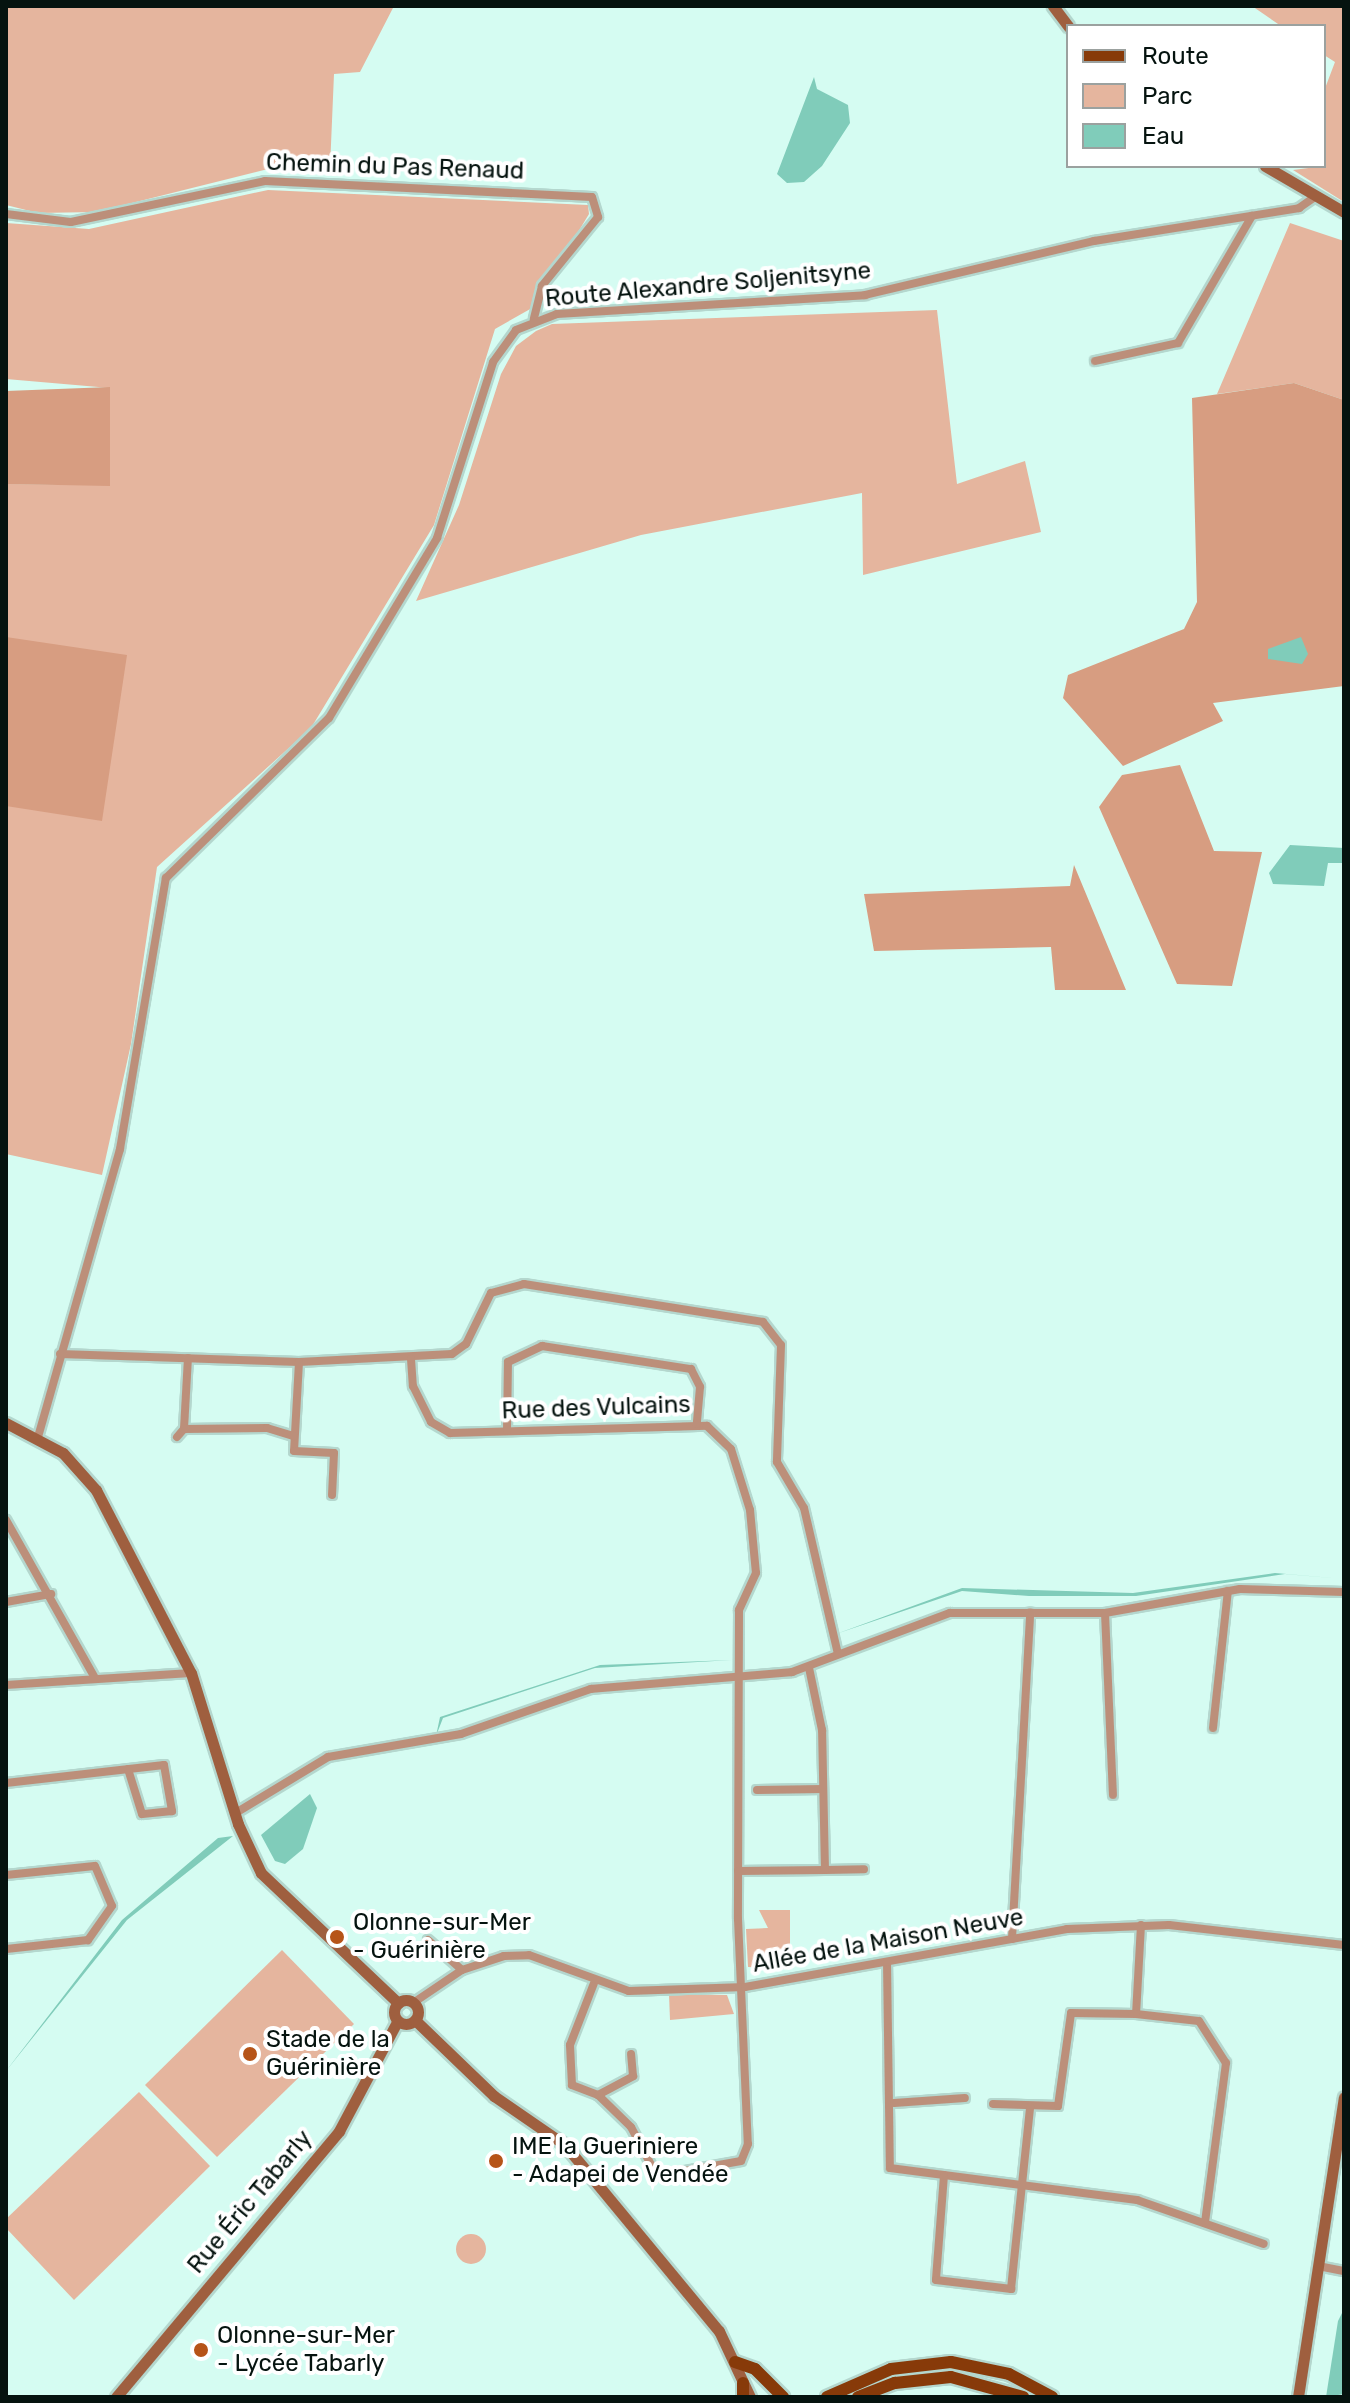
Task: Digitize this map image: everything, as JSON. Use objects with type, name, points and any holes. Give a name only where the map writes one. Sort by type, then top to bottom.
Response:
[{"type":"main road","points":[[735,2362],[755,2369],[783,2397]]},
{"type":"main road","points":[[827,2397],[891,2369],[951,2362],[1009,2374],[1052,2397]]},
{"type":"main road","points":[[858,2397],[932,2377],[978,2380],[1023,2397]]},
{"type":"main road","points":[[743,2383],[743,2397]]},
{"type":"street","points":[[1053,6],[1066,24]]},
{"type":"street","points":[[1268,168],[1344,212]]},
{"type":"street","name":"Chemin du Pas Renaud","points":[[6,214],[71,222],[265,181],[592,197],[598,217],[542,286],[534,319]]},
{"type":"street","name":"Route Alexandre Soljenitsyne","points":[[38,1437],[120,1149],[166,878],[329,718],[437,538],[493,362],[516,330],[534,319],[865,295],[1108,239],[1308,206],[1315,197]]},
{"type":"street","points":[[1095,361],[1178,343],[1252,216]]},
{"type":"street","points":[[60,1354],[299,1362],[411,1359],[461,1349],[491,1293],[510,1285],[763,1322],[781,1345],[777,1462],[804,1508],[838,1654]]},
{"type":"street","points":[[507,1431],[508,1362],[542,1346],[691,1369],[700,1387],[697,1424]]},
{"type":"street","points":[[177,1437],[184,1429],[188,1358]]},
{"type":"street","name":"Rue des Vulcains","points":[[411,1359],[413,1386],[440,1430],[507,1431],[697,1424],[731,1449],[750,1510],[757,1566],[739,1610],[742,1677]]},
{"type":"street","points":[[299,1362],[294,1451],[334,1453],[332,1495]]},
{"type":"street","points":[[6,1423],[38,1437],[96,1490],[191,1673],[234,1814],[271,1886],[398,2003],[413,2003],[462,1970],[529,1955],[594,1983],[629,1991],[745,1987],[748,2144],[741,2161],[657,2176],[642,2158],[635,2131],[598,2095],[581,2091],[568,2077],[570,2045],[594,1983]]},
{"type":"street","points":[[184,1429],[267,1428],[294,1436]]},
{"type":"street","points":[[6,1520],[51,1594],[95,1678]]},
{"type":"street","points":[[234,1814],[328,1757],[461,1734],[591,1689],[742,1677],[809,1668],[838,1654],[950,1613],[1105,1613],[1228,1591],[1344,1592]]},
{"type":"street","points":[[1213,1728],[1228,1591]]},
{"type":"street","points":[[6,1602],[51,1594]]},
{"type":"street","points":[[1012,1939],[1011,1887],[1021,1850],[1020,1697],[1030,1665],[1030,1612]]},
{"type":"street","points":[[1105,1613],[1113,1795]]},
{"type":"street","points":[[809,1668],[822,1730],[825,1870]]},
{"type":"street","points":[[6,1685],[191,1673]]},
{"type":"street","name":"Allée de la Maison Neuve","points":[[742,1677],[738,1871],[745,1987],[1012,1939],[1141,1925],[1344,1945]]},
{"type":"street","points":[[6,1783],[128,1769],[164,1765],[172,1811],[142,1814],[128,1769]]},
{"type":"street","points":[[757,1790],[823,1789]]},
{"type":"street","points":[[6,1875],[95,1866],[112,1906],[88,1940],[6,1949]]},
{"type":"street","points":[[738,1871],[864,1869]]},
{"type":"street","points":[[1136,2014],[1141,1925]]},
{"type":"street","points":[[428,1940],[462,1970]]},
{"type":"street","points":[[887,1962],[894,2103],[890,2168],[1137,2200],[1264,2244]]},
{"type":"street","points":[[398,2003],[397,2022],[415,2020]]},
{"type":"street","points":[[413,2003],[415,2020],[494,2096],[565,2145],[711,2320],[735,2362],[750,2397]]},
{"type":"street","points":[[993,2104],[1030,2107],[1061,2102],[1071,2013],[1136,2014],[1199,2021],[1226,2063],[1205,2222]]},
{"type":"street","name":"Rue Éric Tabarly","points":[[116,2397],[339,2131],[397,2022]]},
{"type":"street","points":[[598,2095],[633,2076],[631,2054]]},
{"type":"street","points":[[894,2103],[965,2098]]},
{"type":"street","points":[[1298,2397],[1344,2098]]},
{"type":"street","points":[[944,2175],[936,2280],[1011,2289],[1030,2107]]},
{"type":"street","points":[[1318,2266],[1344,2271]]},
{"type":"green space","points":[[6,6],[394,6],[360,72],[334,74],[330,168],[264,170],[96,212],[38,213],[6,205]]},
{"type":"green space","points":[[1252,6],[1344,6],[1344,202],[1293,170],[1326,168],[1326,86],[1335,62],[1326,56],[1326,24],[1278,24]]},
{"type":"green space","points":[[268,190],[588,205],[589,214],[532,308],[495,329],[434,525],[311,728],[157,867],[131,1044],[102,1175],[6,1154],[6,484],[110,485],[110,388],[6,379],[6,223],[89,229]]},
{"type":"green space","points":[[1290,223],[1344,241],[1344,400],[1294,383],[1217,394]]},
{"type":"green space","points":[[937,310],[957,484],[1025,461],[1041,532],[863,575],[862,493],[641,535],[416,601],[459,505],[501,374],[516,346],[536,331],[552,324]]},
{"type":"green space","points":[[759,1910],[790,1910],[790,1969],[748,1967],[746,1929],[768,1928]]},
{"type":"green space","name":"Stade de la Guérinière","points":[[282,1950],[354,2024],[217,2157],[145,2085]]},
{"type":"green space","points":[[669,1994],[727,1995],[734,2014],[670,2020]]},
{"type":"green space","points":[[139,2092],[210,2166],[74,2300],[6,2228],[6,2219]]},
{"type":"green space","points":[[471,2234],[481,2239],[486,2249],[481,2259],[471,2264],[461,2259],[456,2249],[461,2239]]},
{"type":"shaded area","points":[[1294,383],[1344,400],[1344,686],[1213,703],[1223,721],[1123,766],[1063,698],[1068,675],[1184,629],[1197,602],[1192,398]]},
{"type":"shaded area","points":[[110,387],[110,486],[6,484],[6,391]]},
{"type":"shaded area","points":[[6,637],[127,655],[102,821],[6,806]]},
{"type":"shaded area","points":[[1180,765],[1214,851],[1262,852],[1232,986],[1177,984],[1099,807],[1122,775]]},
{"type":"shaded area","points":[[1074,865],[1126,990],[1055,990],[1051,947],[874,951],[864,894],[1070,886]]},
{"type":"water","points":[[814,77],[817,89],[848,105],[850,123],[822,166],[804,182],[787,183],[777,174]]},
{"type":"water","points":[[1301,637],[1308,654],[1302,664],[1268,659],[1268,649]]},
{"type":"water","points":[[1290,845],[1344,848],[1344,863],[1328,863],[1324,886],[1273,884],[1269,873]]},
{"type":"water","points":[[1275,1573],[1344,1579],[1285,1574],[1136,1596],[1029,1596],[962,1591],[836,1634],[962,1588],[1133,1593]]},
{"type":"water","points":[[732,1660],[595,1668],[443,1718],[436,1736],[440,1717],[600,1665]]},
{"type":"water","points":[[310,1794],[317,1808],[303,1849],[285,1864],[275,1861],[261,1835]]},
{"type":"water","points":[[233,1836],[127,1920],[6,2071],[122,1920],[218,1838]]},
{"type":"water","points":[[1344,2309],[1344,2394],[1326,2397],[1338,2321]]},
{"type":"place","name":"Olonne-sur-Mer - Guérinière","points":[[337,1937]]},
{"type":"place","name":"Stade de la Guérinière","points":[[250,2054]]},
{"type":"place","name":"IME la Gueriniere - Adapei de Vendée","points":[[496,2161]]},
{"type":"place","name":"Olonne-sur-Mer - Lycée Tabarly","points":[[201,2350]]}]
